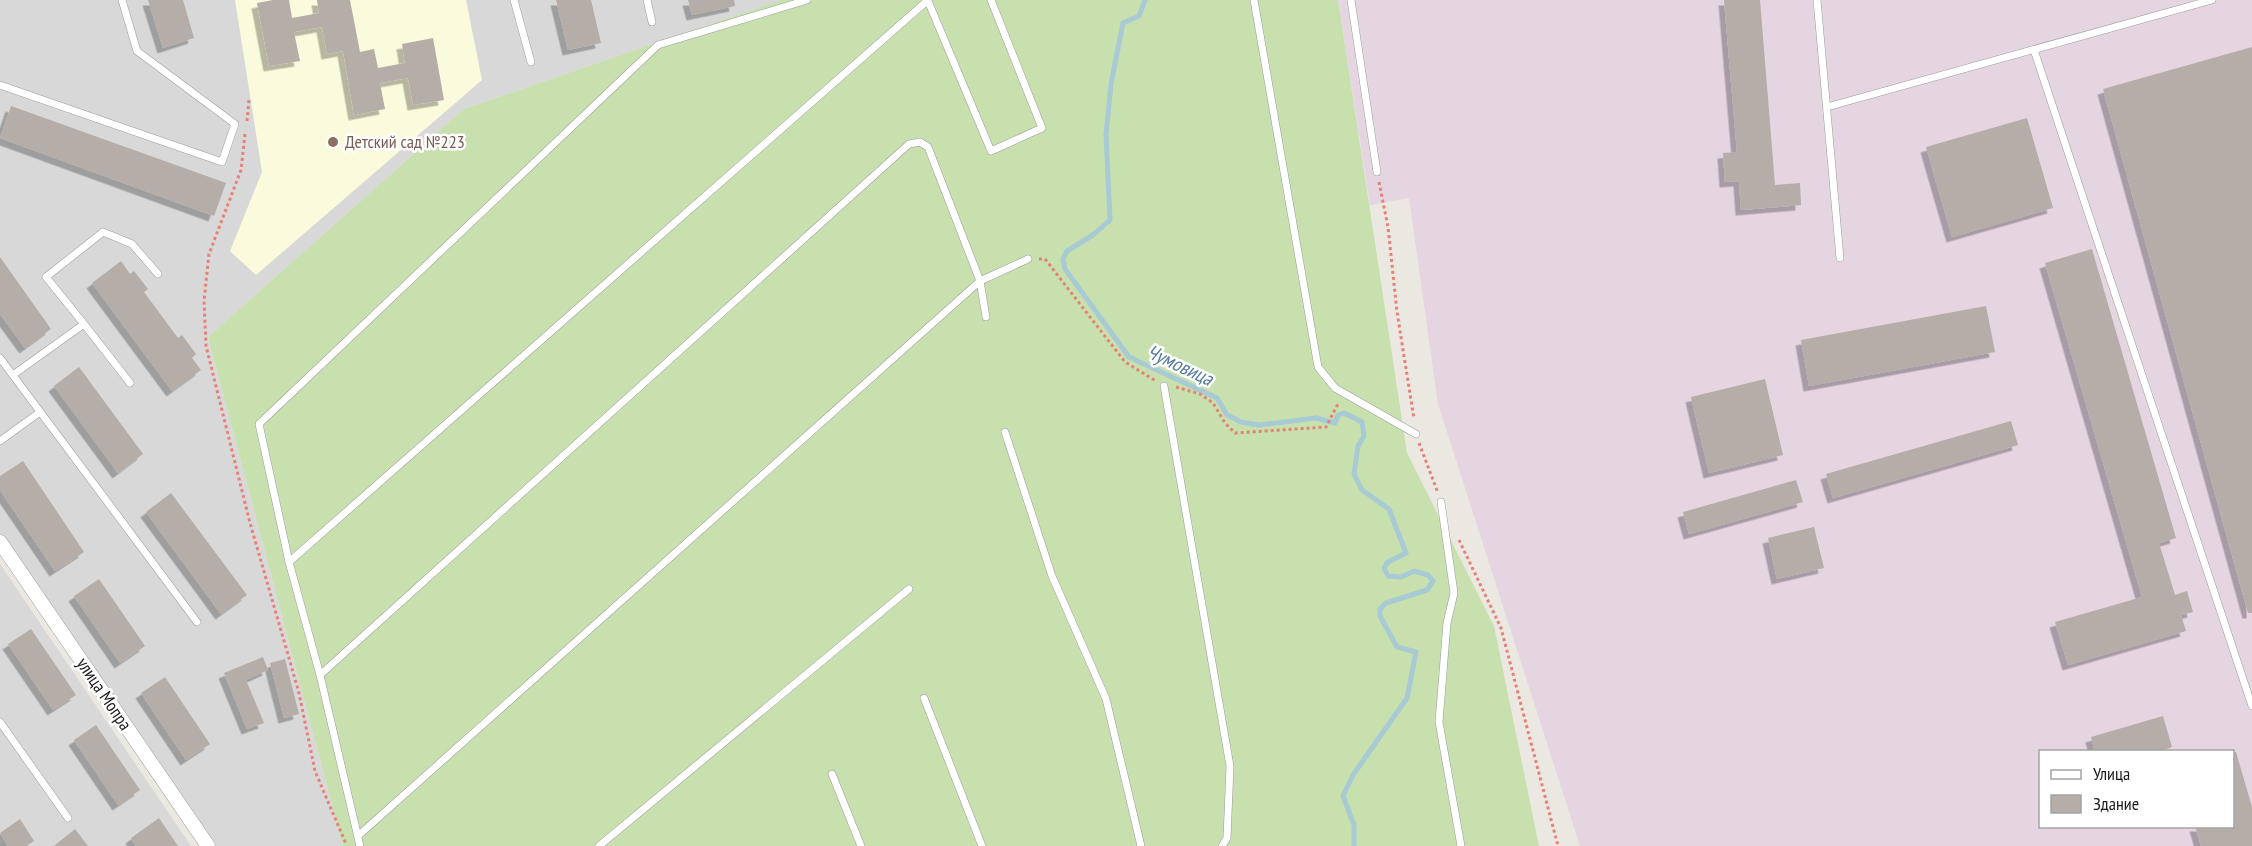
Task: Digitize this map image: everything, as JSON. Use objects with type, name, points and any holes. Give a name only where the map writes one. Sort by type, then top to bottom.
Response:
[{"type":"street","name":"улица Мопра","points":[[0,542],[208,846]]},
{"type":"lane","points":[[0,84],[222,162],[235,124],[137,51],[122,0]]},
{"type":"lane","points":[[514,0],[531,62]]},
{"type":"lane","points":[[647,0],[652,22]]},
{"type":"lane","points":[[360,846],[320,675],[289,562],[259,424],[658,45],[807,0]]},
{"type":"lane","points":[[289,562],[928,0],[991,151],[1042,128],[991,0]]},
{"type":"lane","points":[[1254,0],[1318,368],[1335,388],[1416,434]]},
{"type":"lane","points":[[1351,0],[1377,172]]},
{"type":"lane","points":[[1817,0],[1840,258]]},
{"type":"lane","points":[[1827,107],[2212,0]]},
{"type":"lane","points":[[2034,50],[2252,706]]},
{"type":"lane","points":[[320,675],[909,144],[920,142],[928,147],[980,281],[986,317]]},
{"type":"lane","points":[[130,383],[46,277],[103,232],[132,244],[158,274]]},
{"type":"lane","points":[[359,834],[980,281],[1028,258]]},
{"type":"lane","points":[[13,375],[84,324]]},
{"type":"lane","points":[[0,358],[197,622]]},
{"type":"lane","points":[[1164,386],[1230,766],[1227,838],[1222,846]]},
{"type":"lane","points":[[0,441],[40,412]]},
{"type":"lane","points":[[1005,432],[1052,576],[1106,699],[1141,846]]},
{"type":"lane","points":[[1441,502],[1454,593],[1447,623],[1439,722],[1461,846]]},
{"type":"lane","points":[[599,846],[909,589]]},
{"type":"lane","points":[[924,698],[982,846]]},
{"type":"lane","points":[[0,722],[68,818]]},
{"type":"lane","points":[[832,774],[861,846]]},
{"type":"path","points":[[249,100],[241,170],[209,254],[204,301],[206,346],[242,492],[299,693],[315,771],[347,846]]},
{"type":"path","points":[[1377,172],[1388,227],[1397,312],[1416,434],[1441,502]]},
{"type":"path","points":[[1028,258],[1045,259],[1125,363],[1164,386],[1177,387],[1200,394],[1213,402],[1225,423],[1235,433],[1326,427],[1334,415]]},
{"type":"path","points":[[1456,533],[1501,628],[1558,846]]},
{"type":"shaded area","points":[[0,0],[781,0],[464,109],[208,337],[343,846],[212,846],[0,534]]},
{"type":"shaded area","name":"Детский сад №223","points":[[235,0],[466,0],[482,80],[256,275],[230,251],[262,172]]},
{"type":"shaded area","points":[[1338,0],[2252,0],[2252,846],[1580,846],[1438,404],[1409,198],[1370,205]]},
{"type":"shaded area","points":[[0,564],[191,846],[0,846]]},
{"type":"green space","points":[[781,0],[1338,0],[1407,453],[1494,626],[1539,846],[343,846],[208,337],[464,109]]},
{"type":"building","points":[[148,0],[183,0],[194,38],[163,48]]},
{"type":"building","points":[[289,0],[292,18],[319,13],[317,0],[350,0],[360,52],[374,49],[378,68],[405,63],[402,44],[433,38],[444,100],[413,105],[408,78],[380,83],[385,109],[354,115],[343,51],[327,54],[322,27],[294,32],[300,61],[269,66],[257,3]]},
{"type":"building","points":[[556,0],[591,0],[601,43],[568,50]]},
{"type":"building","points":[[688,0],[734,0],[735,6],[692,15]]},
{"type":"building","points":[[1724,0],[1760,0],[1775,185],[1800,183],[1801,205],[1741,210],[1739,181],[1725,182],[1723,153],[1737,152]]},
{"type":"building","points":[[2252,47],[2252,613],[2248,613],[2103,89]]},
{"type":"building","points":[[11,106],[226,183],[214,216],[0,138]]},
{"type":"building","points":[[2027,118],[2053,208],[1952,237],[1926,147]]},
{"type":"building","points":[[2092,249],[2176,538],[2159,543],[2175,595],[2187,591],[2193,612],[2181,615],[2186,631],[2068,665],[2055,622],[2142,597],[2045,263]]},
{"type":"building","points":[[0,257],[51,329],[25,348],[0,314]]},
{"type":"building","points":[[121,261],[130,274],[134,271],[148,289],[144,292],[178,338],[182,335],[196,354],[192,358],[201,370],[172,391],[92,283]]},
{"type":"building","points":[[1986,306],[1995,352],[1809,386],[1801,340]]},
{"type":"building","points":[[79,367],[143,454],[118,473],[54,386]]},
{"type":"building","points":[[1765,379],[1783,455],[1709,473],[1691,397]]},
{"type":"building","points":[[2011,421],[2018,445],[1833,498],[1826,474]]},
{"type":"building","points":[[23,461],[84,552],[55,571],[0,490],[0,476]]},
{"type":"building","points":[[1796,480],[1803,502],[1689,534],[1683,512]]},
{"type":"building","points":[[171,493],[247,595],[221,614],[146,512]]},
{"type":"building","points":[[1814,527],[1824,568],[1777,579],[1768,538]]},
{"type":"building","points":[[99,579],[145,646],[120,663],[74,596]]},
{"type":"building","points":[[31,629],[76,695],[53,710],[8,644]]},
{"type":"building","points":[[263,657],[268,670],[246,680],[264,723],[247,729],[224,673]]},
{"type":"building","points":[[285,659],[299,714],[284,718],[270,663]]},
{"type":"building","points":[[165,677],[210,744],[186,760],[141,693]]},
{"type":"building","points":[[2163,716],[2172,747],[2164,750],[2094,750],[2091,737]]},
{"type":"building","points":[[96,725],[140,790],[118,805],[74,740]]},
{"type":"building","points":[[2234,752],[2236,752],[2252,807],[2252,846],[2201,846],[2196,828],[2234,828]]},
{"type":"building","points":[[159,818],[178,846],[136,846],[131,838]]},
{"type":"building","points":[[20,819],[34,841],[26,846],[8,846],[0,833]]},
{"type":"building","points":[[75,829],[88,846],[54,846]]},
{"type":"waterway","name":"Чумовица","points":[[1145,0],[1139,16],[1123,23],[1111,84],[1106,134],[1110,220],[1093,235],[1067,251],[1063,259],[1065,269],[1129,357],[1217,398],[1227,415],[1241,422],[1259,425],[1316,418],[1335,423],[1338,415],[1344,413],[1362,422],[1364,436],[1358,446],[1354,474],[1362,490],[1389,509],[1406,553],[1388,562],[1384,568],[1388,576],[1401,577],[1414,571],[1428,575],[1433,581],[1427,590],[1386,603],[1380,609],[1380,616],[1397,647],[1416,652],[1407,698],[1353,775],[1343,796],[1354,825],[1354,846]]},
{"type":"place","name":"Детский сад №223","points":[[333,142]]}]
